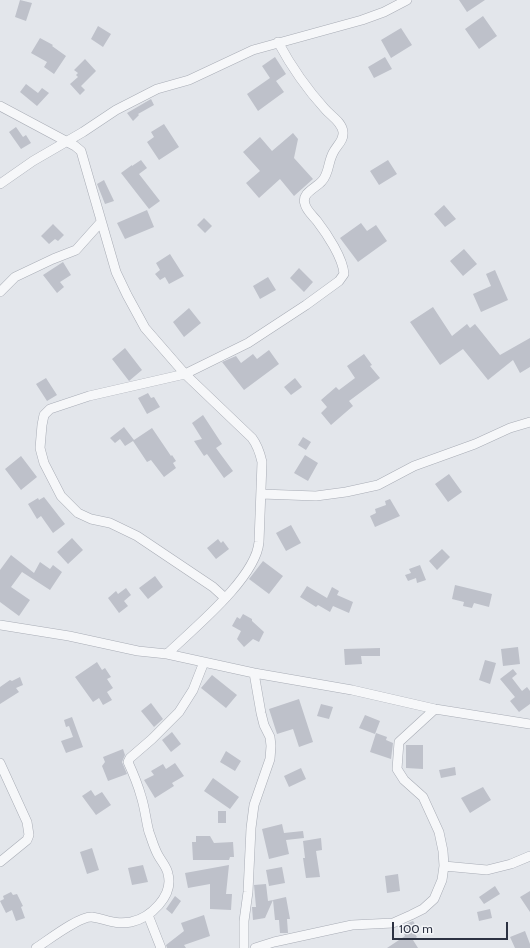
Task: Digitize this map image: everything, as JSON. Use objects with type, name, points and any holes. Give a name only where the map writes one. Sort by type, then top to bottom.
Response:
[{"type":"street","points":[[0,184],[33,161],[116,110],[157,89],[189,80],[253,50],[362,20],[384,12],[407,0]]},
{"type":"street","points":[[225,598],[213,587],[137,536],[110,523],[91,519],[78,513],[61,496],[44,463],[40,448],[42,425],[44,415],[50,409],[90,396],[185,374],[248,343],[306,305],[339,280],[344,274],[343,267],[332,244],[324,230],[305,204],[304,198],[306,194],[323,181],[332,154],[343,138],[342,126],[308,90],[290,65],[278,42]]},
{"type":"street","points":[[0,106],[66,141],[81,151],[116,272],[127,296],[145,328],[185,374],[256,443],[260,451],[262,462],[258,550],[251,565],[225,598],[167,654]]},
{"type":"street","points":[[0,292],[16,277],[52,259],[76,250],[101,222]]},
{"type":"street","points":[[261,494],[316,496],[346,492],[378,485],[414,466],[475,444],[510,428],[530,422]]},
{"type":"street","points":[[0,624],[69,636],[138,651],[167,654],[254,673],[352,690],[435,709],[530,724]]},
{"type":"street","points":[[36,948],[74,923],[86,918],[92,917],[115,923],[134,921],[148,915],[158,906],[167,893],[169,880],[168,873],[157,853],[149,831],[142,797],[128,762],[130,758],[152,739],[179,712],[193,690],[204,662]]},
{"type":"street","points":[[244,948],[244,921],[248,892],[251,828],[254,805],[270,759],[271,746],[270,737],[264,726],[254,673]]},
{"type":"street","points":[[254,948],[274,942],[352,925],[393,923],[411,916],[423,909],[434,899],[442,880],[444,866],[439,832],[429,808],[422,796],[404,780],[397,769],[399,742],[435,709]]},
{"type":"street","points":[[0,763],[16,796],[29,830],[27,840],[0,862]]},
{"type":"street","points":[[444,866],[487,870],[512,864],[530,856]]},
{"type":"street","points":[[148,915],[161,948]]},
{"type":"building","points":[[20,0],[32,3],[26,21],[15,17]]},
{"type":"building","points":[[459,0],[485,0],[467,12]]},
{"type":"building","points":[[483,16],[497,36],[479,49],[465,29]]},
{"type":"building","points":[[98,26],[111,34],[103,47],[91,39]]},
{"type":"building","points":[[401,28],[412,45],[391,58],[381,40]]},
{"type":"building","points":[[40,38],[53,45],[52,46],[66,56],[54,74],[44,67],[47,62],[31,53]]},
{"type":"building","points":[[275,57],[286,74],[276,81],[284,92],[258,111],[247,94],[270,78],[262,66]]},
{"type":"building","points":[[385,57],[392,69],[374,78],[368,67]]},
{"type":"building","points":[[85,59],[96,71],[81,86],[85,90],[80,95],[70,84],[78,77],[76,75],[78,73],[74,70]]},
{"type":"building","points":[[26,84],[38,93],[42,88],[49,93],[37,106],[20,92]]},
{"type":"building","points":[[151,99],[154,105],[138,114],[139,115],[133,121],[127,113]]},
{"type":"building","points":[[164,124],[179,147],[159,160],[147,142],[154,137],[151,132]]},
{"type":"building","points":[[16,127],[23,137],[26,135],[31,143],[21,149],[9,132]]},
{"type":"building","points":[[293,133],[298,139],[294,158],[313,179],[294,196],[280,179],[259,198],[246,183],[260,171],[243,152],[260,137],[272,151]]},
{"type":"building","points":[[141,160],[147,168],[139,174],[160,201],[149,209],[121,173]]},
{"type":"building","points":[[388,160],[397,174],[379,185],[370,171]]},
{"type":"building","points":[[104,180],[114,201],[105,204],[97,184]]},
{"type":"building","points":[[444,205],[456,219],[445,227],[434,214]]},
{"type":"building","points":[[147,210],[154,227],[125,239],[117,223]]},
{"type":"building","points":[[204,218],[212,226],[205,233],[197,225]]},
{"type":"building","points":[[361,223],[367,231],[376,225],[387,241],[358,262],[340,238]]},
{"type":"building","points":[[53,224],[64,235],[58,241],[55,239],[49,244],[41,236]]},
{"type":"building","points":[[464,249],[477,264],[463,276],[450,261]]},
{"type":"building","points":[[170,254],[184,276],[169,284],[165,277],[160,280],[155,274],[160,270],[156,263]]},
{"type":"building","points":[[63,262],[71,275],[60,282],[64,287],[57,293],[43,275]]},
{"type":"building","points":[[299,268],[313,282],[304,292],[290,278]]},
{"type":"building","points":[[495,270],[508,300],[481,312],[473,294],[491,286],[486,274]]},
{"type":"building","points":[[268,277],[276,290],[260,299],[253,286]]},
{"type":"building","points":[[433,307],[452,336],[467,324],[470,328],[475,324],[500,355],[530,338],[530,367],[520,373],[513,360],[488,380],[463,349],[440,365],[410,322]]},
{"type":"building","points":[[189,308],[201,323],[184,337],[173,322]]},
{"type":"building","points":[[125,348],[142,370],[129,381],[112,359]]},
{"type":"building","points":[[269,350],[279,364],[244,390],[222,362],[236,356],[241,363],[253,354],[257,359]]},
{"type":"building","points":[[364,354],[372,365],[370,366],[380,378],[349,401],[353,406],[331,425],[321,413],[327,407],[321,400],[336,387],[339,390],[355,378],[347,366]]},
{"type":"building","points":[[46,378],[57,395],[47,401],[36,384]]},
{"type":"building","points":[[295,378],[302,387],[291,395],[284,387]]},
{"type":"building","points":[[148,393],[151,398],[154,397],[160,407],[147,414],[138,398]]},
{"type":"building","points":[[203,415],[222,444],[216,448],[233,471],[224,478],[207,454],[204,456],[194,441],[202,439],[192,423]]},
{"type":"building","points":[[124,427],[134,440],[152,428],[176,461],[173,463],[176,468],[164,477],[151,460],[147,462],[133,441],[125,446],[120,439],[115,443],[110,438]]},
{"type":"building","points":[[303,437],[311,442],[306,450],[298,445]]},
{"type":"building","points":[[305,455],[318,463],[308,481],[294,473]]},
{"type":"building","points":[[21,456],[37,477],[21,490],[5,469]]},
{"type":"building","points":[[449,474],[462,492],[448,502],[435,484]]},
{"type":"building","points":[[44,497],[65,524],[53,533],[41,516],[37,519],[28,504],[38,498],[39,500]]},
{"type":"building","points":[[390,499],[400,516],[375,527],[370,516],[376,513],[375,509],[386,505],[385,501]]},
{"type":"building","points":[[291,525],[301,543],[286,551],[276,533]]},
{"type":"building","points":[[72,538],[83,550],[68,564],[57,552]]},
{"type":"building","points":[[218,539],[221,543],[223,541],[229,549],[216,559],[207,548]]},
{"type":"building","points":[[442,549],[450,557],[437,570],[429,561]]},
{"type":"building","points":[[11,555],[34,573],[40,562],[50,569],[53,565],[62,572],[50,590],[22,572],[11,587],[30,600],[19,616],[0,602],[0,570]]},
{"type":"building","points":[[263,561],[283,576],[269,594],[249,579]]},
{"type":"building","points":[[420,565],[426,580],[417,583],[416,578],[408,581],[405,575],[411,573],[409,569]]},
{"type":"building","points":[[155,576],[163,587],[148,599],[139,588]]},
{"type":"building","points":[[455,585],[492,594],[489,607],[474,603],[472,608],[463,606],[464,602],[452,599]]},
{"type":"building","points":[[307,586],[327,598],[332,587],[339,591],[337,595],[353,602],[349,613],[333,606],[330,612],[318,605],[316,607],[300,597]]},
{"type":"building","points":[[126,588],[131,595],[124,601],[128,606],[119,613],[108,598],[116,591],[118,594]]},
{"type":"building","points":[[243,614],[252,619],[252,621],[264,632],[259,642],[253,639],[244,647],[237,639],[241,631],[232,626],[237,617],[240,619]]},
{"type":"building","points":[[518,647],[520,664],[503,666],[501,649]]},
{"type":"building","points":[[380,648],[380,656],[361,656],[362,664],[345,665],[344,649]]},
{"type":"building","points":[[485,660],[496,663],[490,684],[479,680]]},
{"type":"building","points":[[97,662],[102,670],[105,668],[111,677],[107,679],[113,688],[107,692],[112,700],[103,705],[99,698],[93,702],[75,677]]},
{"type":"building","points":[[513,669],[517,674],[512,678],[522,691],[527,687],[530,691],[530,704],[519,712],[510,701],[515,697],[500,679]]},
{"type":"building","points":[[212,675],[237,695],[226,708],[201,688]]},
{"type":"building","points":[[20,677],[23,685],[16,688],[19,692],[0,704],[0,687],[10,680],[12,681]]},
{"type":"building","points":[[299,699],[313,742],[299,747],[293,729],[277,734],[269,709]]},
{"type":"building","points":[[151,703],[163,719],[154,727],[141,711]]},
{"type":"building","points":[[321,704],[333,707],[329,719],[317,716]]},
{"type":"building","points":[[365,715],[380,721],[375,734],[359,728]]},
{"type":"building","points":[[72,717],[83,747],[66,753],[61,741],[73,737],[69,726],[66,727],[64,720]]},
{"type":"building","points":[[172,732],[181,744],[171,752],[162,740]]},
{"type":"building","points":[[376,733],[387,737],[386,740],[393,743],[391,759],[370,752]]},
{"type":"building","points":[[406,745],[423,745],[423,769],[406,768]]},
{"type":"building","points":[[123,749],[125,755],[122,762],[127,774],[108,781],[102,766],[105,762],[103,757]]},
{"type":"building","points":[[226,751],[241,761],[235,771],[220,762]]},
{"type":"building","points":[[175,763],[184,776],[172,783],[174,786],[155,798],[144,780],[154,775],[151,771],[163,764],[166,769]]},
{"type":"building","points":[[455,767],[456,775],[441,778],[439,770]]},
{"type":"building","points":[[301,768],[306,779],[289,787],[284,776]]},
{"type":"building","points":[[213,778],[239,797],[230,809],[204,791]]},
{"type":"building","points":[[483,787],[491,800],[470,813],[461,798]]},
{"type":"building","points":[[91,790],[95,796],[102,792],[111,805],[96,815],[82,796]]},
{"type":"building","points":[[218,811],[226,811],[226,823],[218,823]]},
{"type":"building","points":[[282,824],[284,833],[303,831],[304,838],[286,840],[289,854],[269,859],[262,829]]},
{"type":"building","points":[[196,836],[210,836],[214,843],[233,842],[234,857],[230,857],[229,860],[193,860],[192,842],[196,842]]},
{"type":"building","points":[[321,838],[322,850],[316,851],[320,877],[306,878],[303,858],[305,858],[303,841]]},
{"type":"building","points":[[92,848],[99,870],[87,874],[80,852]]},
{"type":"building","points":[[143,865],[148,882],[132,885],[128,868]]},
{"type":"building","points":[[229,865],[226,894],[232,894],[231,910],[210,909],[210,884],[188,888],[185,873]]},
{"type":"building","points":[[282,867],[285,883],[269,886],[266,870]]},
{"type":"building","points":[[398,874],[400,891],[387,893],[385,876]]},
{"type":"building","points":[[266,884],[268,901],[273,900],[265,918],[253,920],[252,907],[256,907],[254,885]]},
{"type":"building","points":[[495,886],[500,894],[484,904],[479,897]]},
{"type":"building","points":[[530,891],[530,912],[520,897]]},
{"type":"building","points":[[11,892],[13,895],[17,894],[23,906],[21,907],[25,918],[16,921],[12,910],[6,913],[0,901],[4,899],[3,896]]},
{"type":"building","points":[[175,896],[181,901],[172,914],[166,909]]},
{"type":"building","points":[[286,897],[290,919],[287,919],[288,933],[280,933],[279,920],[275,920],[273,900]]},
{"type":"building","points":[[490,909],[492,918],[479,921],[477,912]]},
{"type":"building","points":[[204,915],[210,936],[184,945],[186,948],[167,948],[166,945],[184,931],[181,923]]},
{"type":"building","points":[[413,921],[415,924],[410,926],[417,937],[413,940],[418,948],[387,948],[405,936],[401,926]]},
{"type":"building","points":[[525,931],[530,948],[515,948],[510,937]]}]
